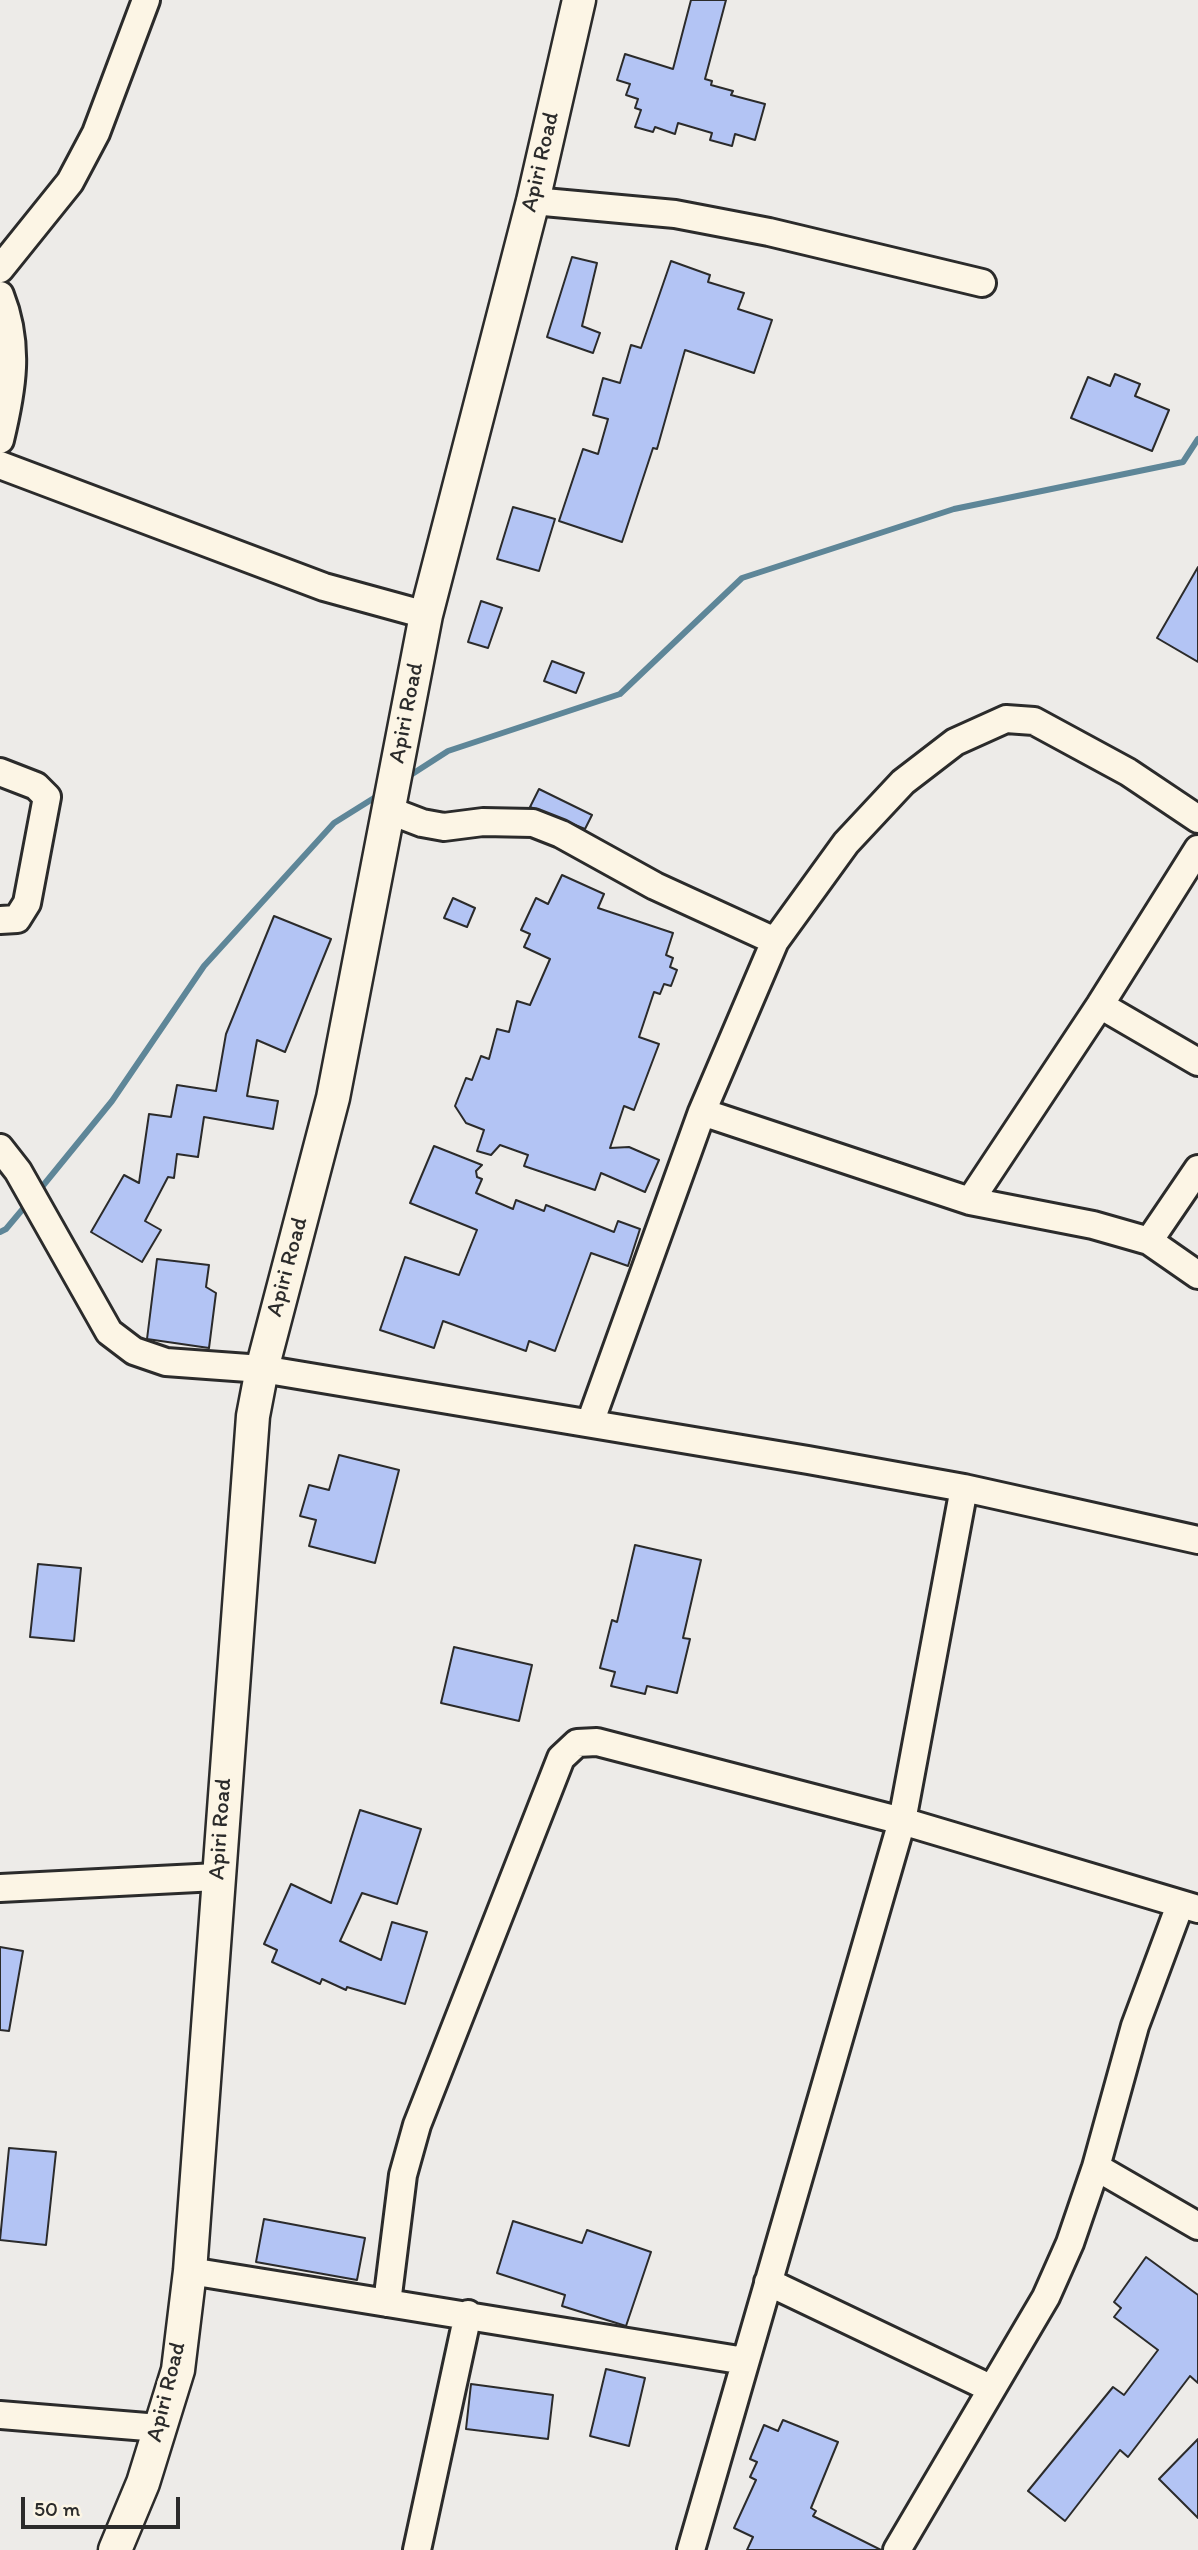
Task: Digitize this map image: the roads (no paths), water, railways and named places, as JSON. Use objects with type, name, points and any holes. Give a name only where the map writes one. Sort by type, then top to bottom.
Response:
[{"type":"street","points":[[0,269],[70,182],[96,133],[146,0]]},
{"type":"street","name":"Apiri Road","points":[[116,2550],[143,2483],[178,2370],[190,2271],[253,1416],[262,1370],[332,1098],[426,615],[533,201],[579,0]]},
{"type":"street","points":[[533,201],[675,214],[769,232],[982,283]]},
{"type":"street","points":[[0,295],[8,316],[13,384],[0,440]]},
{"type":"street","points":[[0,465],[324,587],[426,615]]},
{"type":"street","points":[[590,1423],[702,1112],[775,941],[846,843],[903,782],[955,742],[1006,719],[1034,721],[1128,772],[1198,819]]},
{"type":"street","points":[[0,772],[36,786],[47,797],[27,903],[17,919],[0,920]]},
{"type":"street","points":[[388,810],[422,823],[444,827],[483,822],[533,823],[561,834],[655,887],[775,941]]},
{"type":"street","points":[[970,1201],[1100,1005],[1198,849]]},
{"type":"street","points":[[1100,1005],[1198,1062]]},
{"type":"street","points":[[702,1112],[970,1201],[1093,1225],[1149,1241],[1198,1275]]},
{"type":"street","points":[[0,1148],[18,1171],[109,1332],[134,1351],[166,1362],[262,1370],[590,1423],[964,1488],[1198,1540]]},
{"type":"street","points":[[1149,1241],[1198,1169]]},
{"type":"street","points":[[691,2550],[902,1821],[964,1488]]},
{"type":"street","points":[[387,2303],[403,2175],[417,2125],[561,1758],[577,1743],[597,1742],[902,1821],[1189,1907],[1135,2026],[1096,2167],[1070,2243],[1046,2297],[897,2550]]},
{"type":"street","points":[[0,1888],[217,1877]]},
{"type":"street","points":[[1096,2167],[1198,2226]]},
{"type":"street","points":[[190,2271],[745,2361]]},
{"type":"street","points":[[768,2282],[990,2388]]},
{"type":"street","points":[[417,2550],[468,2314]]},
{"type":"street","points":[[0,2415],[159,2428]]},
{"type":"waterway","points":[[406,778],[448,751],[620,694],[742,578],[954,509],[1183,462],[1198,439]]},
{"type":"waterway","points":[[37,1193],[112,1101],[204,966],[334,823],[382,793]]},
{"type":"waterway","points":[[0,1232],[6,1229],[27,1204]]}]
